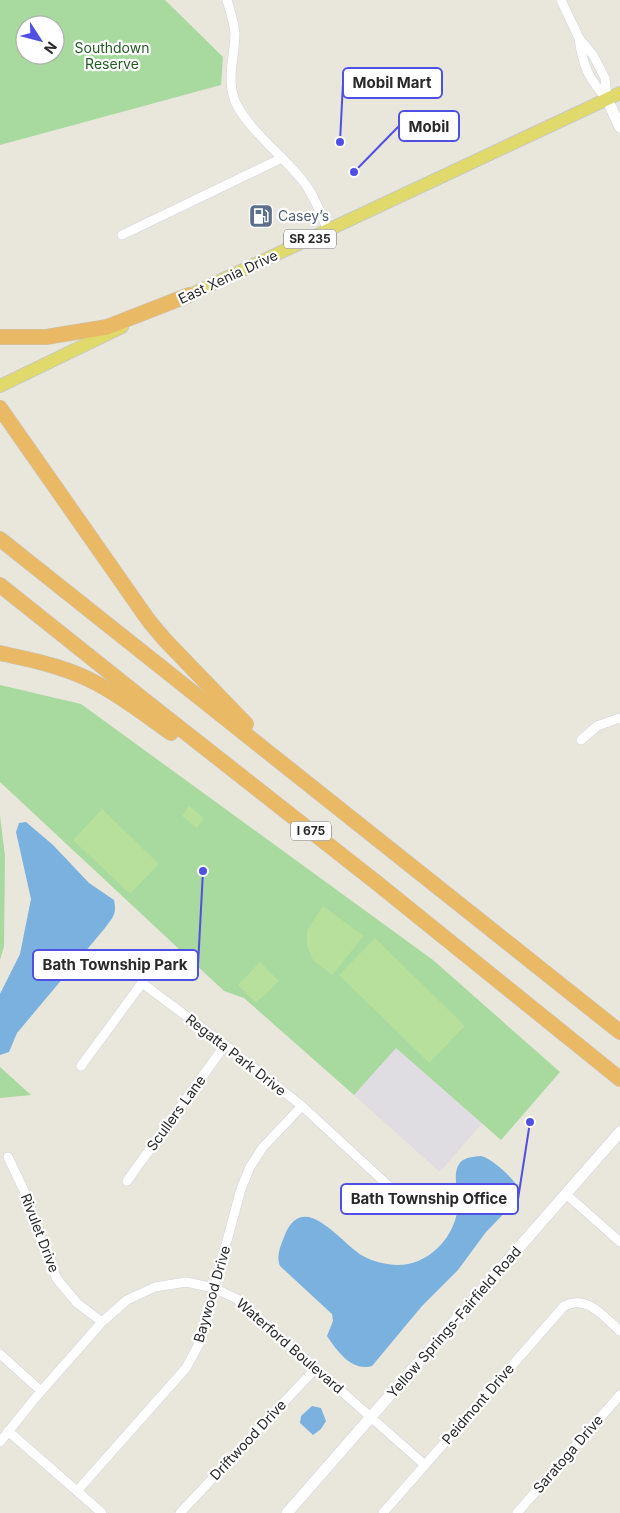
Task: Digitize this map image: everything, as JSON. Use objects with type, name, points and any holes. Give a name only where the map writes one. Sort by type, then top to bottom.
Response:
[{"type":"highway","points":[[0,338],[46,337],[99,329],[189,295]]},
{"type":"highway","points":[[0,408],[165,640],[258,736],[319,791]]},
{"type":"highway","name":"I 675","points":[[0,539],[620,1032]]},
{"type":"highway","name":"I 675","points":[[0,585],[377,883],[620,1079]]},
{"type":"highway","points":[[0,653],[66,671],[95,682],[123,699],[377,883]]},
{"type":"main road","name":"East Xenia Drive","points":[[0,386],[189,295],[620,93]]},
{"type":"main road","points":[[607,99],[620,127]]},
{"type":"main road","name":"Yellow Springs-Fairfield Road","points":[[287,1513],[620,1132]]},
{"type":"street","points":[[227,0],[234,21],[235,33],[230,74],[232,94],[244,117],[311,191],[328,230]]},
{"type":"street","points":[[561,0],[579,38],[582,61],[593,84],[607,99]]},
{"type":"street","points":[[122,235],[282,158]]},
{"type":"street","points":[[581,740],[597,726],[620,718]]},
{"type":"street","name":"Regatta Park Drive","points":[[81,1066],[142,984],[225,1045],[302,1106],[392,1189],[400,1203]]},
{"type":"street","name":"Scullers Lane","points":[[127,1181],[225,1045]]},
{"type":"street","name":"Baywood Drive","points":[[77,1491],[186,1368],[199,1344],[241,1189],[250,1167],[263,1147],[302,1106]]},
{"type":"street","name":"Rivulet Drive","points":[[8,1157],[28,1199],[41,1242],[57,1279],[77,1303],[102,1322]]},
{"type":"street","points":[[566,1194],[620,1242]]},
{"type":"street","name":"Waterford Boulevard","points":[[0,1442],[41,1391],[102,1322],[127,1300],[155,1287],[186,1282],[214,1288],[237,1299],[425,1465]]},
{"type":"street","name":"Peidmont Drive","points":[[383,1513],[560,1310],[568,1304],[579,1302],[593,1307],[620,1331]]},
{"type":"street","points":[[0,1354],[41,1391]]},
{"type":"street","name":"Driftwood Drive","points":[[180,1513],[316,1368]]},
{"type":"street","name":"Saratoga Drive","points":[[517,1513],[620,1395]]},
{"type":"street","points":[[8,1431],[102,1513]]},
{"type":"shaded area","points":[[396,1048],[482,1123],[440,1172],[354,1095]]},
{"type":"green space","name":"Southdown Reserve","points":[[0,0],[165,0],[223,57],[221,85],[0,145]]},
{"type":"green space","points":[[0,685],[81,704],[433,960],[560,1072],[501,1140],[396,1048],[354,1095],[244,998],[224,991],[0,782]]},
{"type":"green space","points":[[189,806],[204,818],[197,828],[182,816]]},
{"type":"green space","points":[[102,809],[159,864],[130,894],[73,840]]},
{"type":"green space","points":[[0,816],[5,856],[4,946],[0,960]]},
{"type":"green space","points":[[323,906],[364,936],[332,975],[313,960],[307,946],[307,930]]},
{"type":"green space","points":[[375,938],[465,1026],[429,1063],[339,975]]},
{"type":"green space","points":[[260,962],[279,981],[256,1003],[238,985]]},
{"type":"green space","points":[[0,1067],[31,1095],[0,1098]]},
{"type":"water","points":[[26,822],[53,845],[89,883],[114,900],[115,912],[105,928],[17,1033],[9,1052],[0,1055],[0,994],[20,954],[31,899],[16,832],[19,823]]},
{"type":"water","points":[[481,1156],[497,1165],[520,1190],[515,1202],[486,1232],[458,1270],[422,1306],[372,1366],[358,1366],[352,1363],[340,1354],[327,1336],[333,1321],[332,1314],[280,1266],[278,1256],[280,1248],[292,1223],[301,1217],[312,1218],[322,1223],[354,1250],[374,1261],[391,1265],[403,1265],[419,1261],[437,1249],[444,1241],[455,1221],[458,1200],[456,1174],[458,1166],[468,1158]]},
{"type":"water","points":[[312,1406],[321,1408],[326,1421],[321,1429],[313,1435],[300,1423],[301,1416]]},
{"type":"place","name":"Mobil Mart","points":[[340,142]]},
{"type":"place","name":"Mobil","points":[[354,172]]},
{"type":"place","name":"Casey’s","points":[[261,216]]},
{"type":"place","name":"Bath Township Park","points":[[203,871]]},
{"type":"place","name":"Bath Township Office","points":[[530,1122]]}]
